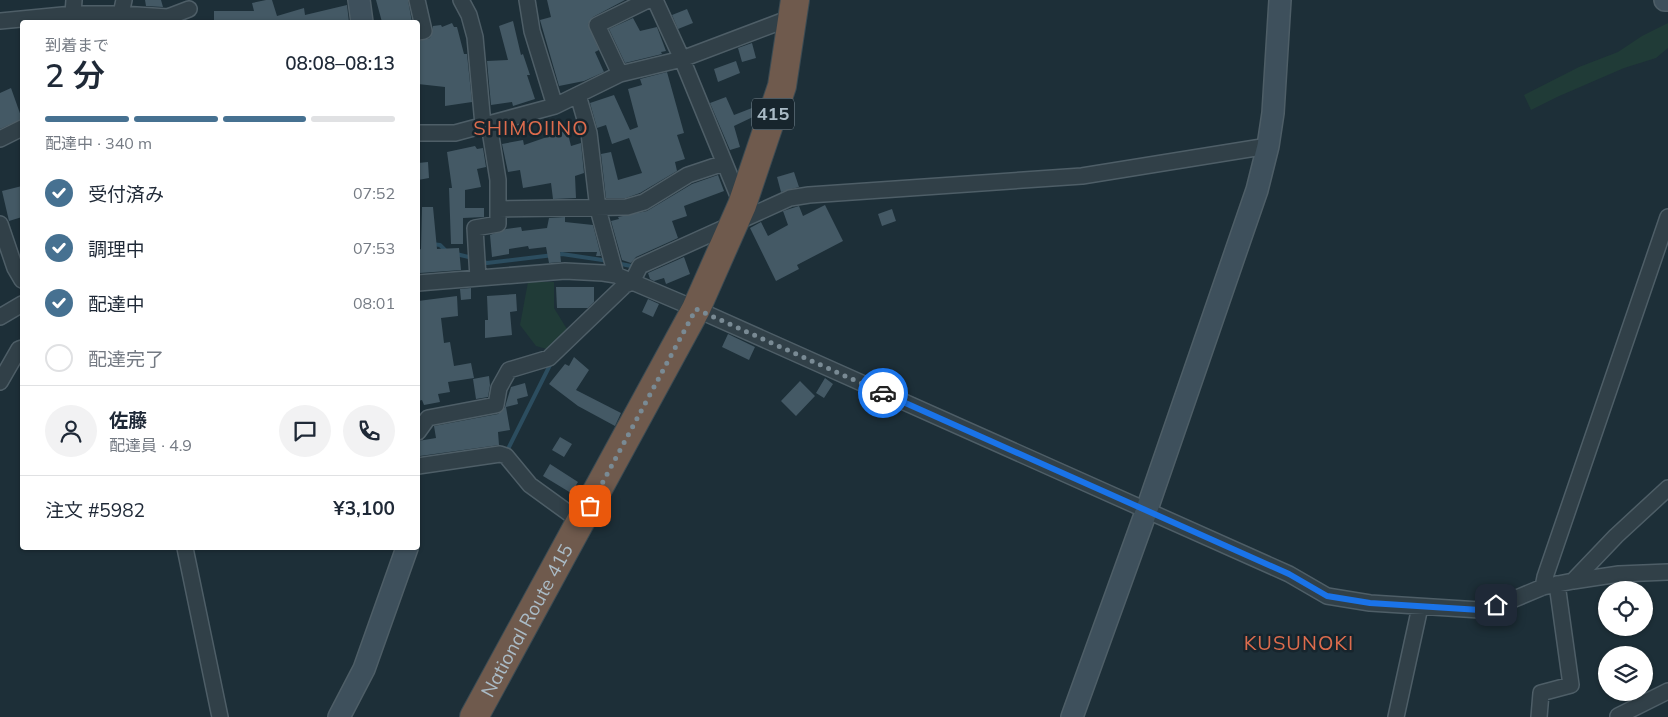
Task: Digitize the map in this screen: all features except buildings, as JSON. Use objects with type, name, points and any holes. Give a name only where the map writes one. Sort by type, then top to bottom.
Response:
[{"type":"highway","name":"National Route 415","points":[[474,717],[696,309],[738,215],[782,86],[794,8]]},
{"type":"street","points":[[359,0],[362,20]]},
{"type":"street","points":[[417,0],[424,31],[420,32]]},
{"type":"street","points":[[461,0],[462,6],[469,15],[475,37],[486,125],[498,180],[498,224],[475,228],[478,278]]},
{"type":"street","points":[[527,0],[532,31],[555,106]]},
{"type":"street","points":[[620,74],[597,25],[648,0]]},
{"type":"street","points":[[655,0],[682,59],[724,163],[738,215]]},
{"type":"street","points":[[1072,717],[1146,512],[1257,190],[1268,146],[1273,112],[1280,0]]},
{"type":"street","points":[[0,21],[73,7],[122,7],[168,17],[192,11]]},
{"type":"street","points":[[420,134],[455,133],[555,106],[620,74],[682,59],[794,8]]},
{"type":"street","points":[[578,95],[589,133],[598,209],[616,275]]},
{"type":"street","points":[[0,139],[20,129]]},
{"type":"street","points":[[420,429],[428,418],[496,405],[499,388],[509,370],[549,358],[625,285],[632,282],[640,266],[738,215],[790,198],[809,195],[1082,176],[1268,146]]},
{"type":"street","points":[[498,209],[598,209],[627,207],[644,202],[688,176],[724,163]]},
{"type":"street","points":[[1538,717],[1541,693],[1571,684],[1550,585],[1668,217]]},
{"type":"street","points":[[0,224],[15,268],[20,277]]},
{"type":"street","points":[[420,283],[565,271],[616,275],[1289,574],[1327,596],[1370,603],[1480,610],[1550,585],[1619,574],[1668,572]]},
{"type":"street","points":[[0,317],[20,305]]},
{"type":"street","points":[[0,382],[20,349]]},
{"type":"street","points":[[420,466],[500,454],[506,456],[530,485],[581,522]]},
{"type":"street","points":[[1573,581],[1616,536],[1668,488]]},
{"type":"street","points":[[185,550],[220,717]]},
{"type":"street","points":[[339,717],[364,669],[406,550]]},
{"type":"street","points":[[1396,717],[1420,607]]},
{"type":"street","points":[[1618,716],[1668,691]]},
{"type":"green space","points":[[1668,23],[1668,48],[1656,58],[1624,68],[1531,110],[1524,95],[1579,67],[1618,52],[1642,36]]},
{"type":"green space","points":[[528,282],[554,282],[554,308],[570,334],[554,351],[536,346],[520,325]]},
{"type":"waterway","points":[[432,244],[440,245],[447,252]]},
{"type":"waterway","points":[[456,254],[473,258]]},
{"type":"waterway","points":[[480,261],[487,263],[562,254],[609,261]]},
{"type":"waterway","points":[[616,263],[636,267]]},
{"type":"waterway","points":[[507,451],[552,361]]},
{"type":"way so far","points":[[590,506],[696,309],[883,393]]},
{"type":"district","name":"SHIMOIINO","points":[[531,128]]},
{"type":"district","name":"KUSUNOKI","points":[[1299,643]]},
{"type":"route","points":[[883,393],[1289,574],[1327,596],[1370,603],[1420,607],[1480,610],[1496,605]]}]
